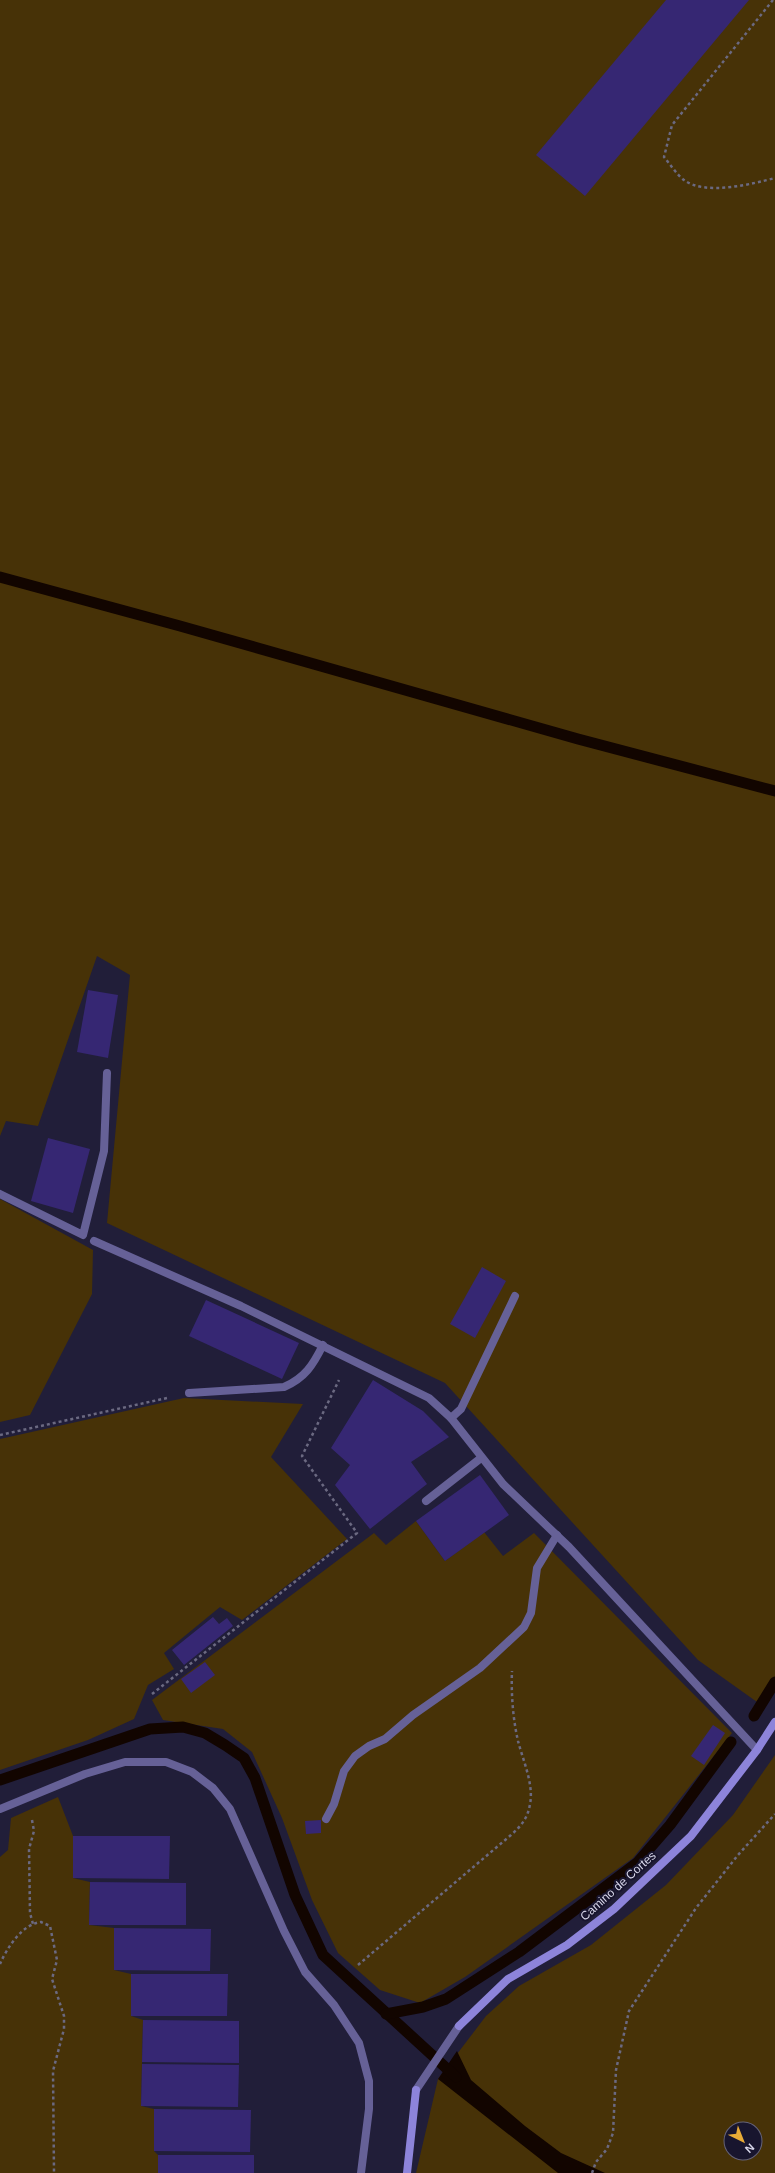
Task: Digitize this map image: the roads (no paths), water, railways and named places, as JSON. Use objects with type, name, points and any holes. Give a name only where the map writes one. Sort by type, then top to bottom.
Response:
[{"type":"street","points":[[83,1236],[104,1151],[107,1073]]},
{"type":"street","points":[[0,1194],[83,1236],[241,1306],[350,1358],[429,1398],[451,1418],[503,1484],[557,1535],[757,1750]]},
{"type":"street","points":[[451,1418],[461,1408],[515,1296]]},
{"type":"street","points":[[188,1393],[284,1387],[297,1382],[307,1373],[323,1345]]},
{"type":"street","points":[[426,1501],[481,1458]]},
{"type":"street","points":[[326,1819],[334,1804],[344,1771],[355,1756],[369,1746],[385,1740],[413,1715],[480,1668],[513,1639],[524,1627],[531,1613],[537,1568],[557,1535]]},
{"type":"street","name":"Camino de Cortes","points":[[406,2173],[416,2090],[459,2026],[508,1978],[568,1945],[614,1909],[691,1836],[757,1750],[775,1722]]},
{"type":"street","points":[[0,1809],[85,1774],[125,1762],[166,1762],[192,1772],[213,1788],[230,1810],[284,1931],[305,1972],[334,2006],[359,2044],[369,2081],[369,2109],[361,2173]]},
{"type":"waterway","points":[[0,577],[180,626],[578,739],[775,791]]},
{"type":"waterway","points":[[754,1716],[775,1682]]},
{"type":"waterway","points":[[0,1780],[150,1729],[183,1727],[205,1733],[225,1745],[244,1758],[255,1778],[295,1895],[323,1955],[456,2077]]},
{"type":"waterway","points":[[386,2014],[423,2007],[446,1999],[519,1952],[637,1863],[670,1825],[731,1742]]}]
